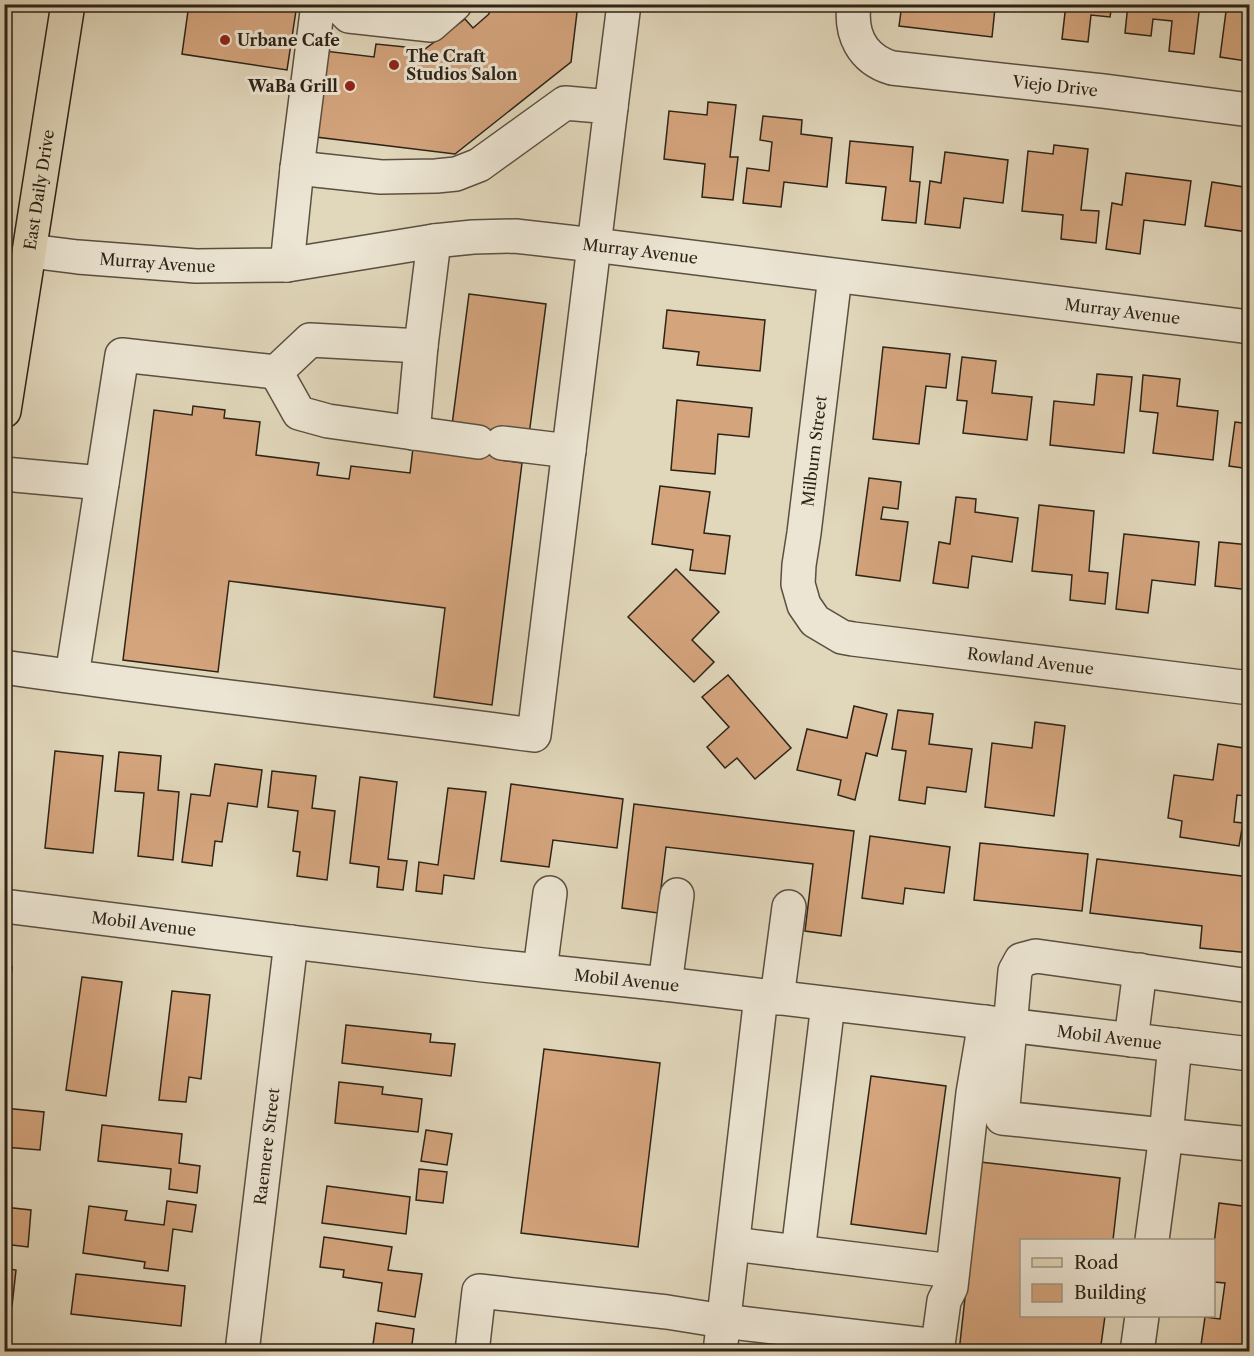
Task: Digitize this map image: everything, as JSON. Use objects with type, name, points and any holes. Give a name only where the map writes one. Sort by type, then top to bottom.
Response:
[{"type":"main road","name":"East Daily Drive","points":[[4,411],[68,4]]},
{"type":"street","points":[[286,265],[318,4]]},
{"type":"street","points":[[337,4],[349,16],[432,25],[454,4]]},
{"type":"street","points":[[4,667],[534,735],[624,4]]},
{"type":"street","name":"Viejo Drive","points":[[854,4],[853,27],[859,42],[876,61],[892,68],[1250,110]]},
{"type":"street","points":[[297,168],[381,177],[456,174],[479,165],[565,103],[611,107]]},
{"type":"street","name":"Murray Avenue","points":[[30,251],[196,266],[286,265],[434,241],[515,236],[1250,327]]},
{"type":"street","points":[[413,433],[434,241]]},
{"type":"street","name":"Milburn Street","points":[[815,621],[804,605],[798,584],[799,565],[835,276]]},
{"type":"street","points":[[72,676],[122,355],[276,372],[310,340],[421,346]]},
{"type":"street","points":[[276,372],[299,413],[328,421],[490,443],[569,451]]},
{"type":"street","points":[[4,474],[102,483]]},
{"type":"street","name":"Rowland Avenue","points":[[815,621],[842,637],[853,639],[1250,688]]},
{"type":"street","points":[[540,970],[550,893]]},
{"type":"street","points":[[665,984],[677,895]]},
{"type":"street","name":"Mobil Avenue","points":[[4,906],[291,942],[1250,1054]]},
{"type":"street","points":[[722,1336],[732,1244],[769,997],[789,907]]},
{"type":"street","name":"Raemere Street","points":[[242,1352],[291,942]]},
{"type":"street","points":[[472,1352],[479,1291],[667,1312],[722,1336],[937,1349],[944,1301],[951,1287],[973,1093],[1015,971],[1021,960],[1036,956],[1250,986]]},
{"type":"street","points":[[1131,1040],[1140,970]]},
{"type":"street","points":[[798,1252],[828,1004]]},
{"type":"street","points":[[997,1024],[1002,1118],[1250,1144]]},
{"type":"street","points":[[1152,1239],[1175,1045]]},
{"type":"street","points":[[732,1244],[952,1271]]},
{"type":"street","points":[[1137,1352],[1142,1317]]},
{"type":"building","points":[[189,4],[297,4],[287,70],[182,54]]},
{"type":"building","points":[[490,4],[578,4],[571,62],[455,154],[316,137],[325,51],[374,57],[376,44],[425,49],[465,19],[473,28],[489,14]]},
{"type":"building","points":[[902,4],[980,4],[980,7],[995,8],[992,37],[899,26]]},
{"type":"building","points":[[1066,4],[1112,4],[1110,17],[1091,15],[1088,42],[1062,39]]},
{"type":"building","points":[[1128,4],[1200,4],[1194,54],[1169,51],[1172,21],[1153,19],[1151,36],[1125,33]]},
{"type":"building","points":[[1227,4],[1250,4],[1250,36],[1246,61],[1220,57]]},
{"type":"building","points":[[708,102],[736,105],[730,157],[738,157],[733,200],[702,197],[705,164],[664,159],[669,111],[707,115]]},
{"type":"building","points":[[763,116],[802,120],[801,134],[832,138],[827,187],[784,182],[781,207],[743,203],[747,168],[769,171],[772,142],[760,140]]},
{"type":"building","points":[[850,141],[913,147],[910,181],[920,182],[916,223],[882,220],[886,187],[846,183]]},
{"type":"building","points":[[1054,145],[1088,149],[1081,210],[1099,211],[1096,243],[1061,239],[1063,215],[1022,211],[1028,151],[1053,154]]},
{"type":"building","points":[[945,152],[1008,160],[1003,203],[964,198],[960,228],[925,224],[930,181],[941,183]]},
{"type":"building","points":[[1126,173],[1191,181],[1185,225],[1144,220],[1140,254],[1106,249],[1112,203],[1122,205]]},
{"type":"building","points":[[1212,182],[1250,188],[1250,263],[1244,262],[1248,232],[1205,226]]},
{"type":"building","points":[[469,294],[546,304],[529,435],[503,432],[500,460],[522,463],[492,705],[434,697],[445,608],[229,581],[218,672],[123,660],[154,410],[192,415],[193,406],[225,410],[224,418],[260,422],[256,455],[319,463],[317,475],[349,479],[351,466],[410,473],[413,448],[452,425]]},
{"type":"building","points":[[667,310],[765,320],[760,371],[697,365],[699,352],[663,348]]},
{"type":"building","points":[[883,347],[950,354],[946,388],[926,386],[919,444],[873,439]]},
{"type":"building","points":[[962,357],[996,361],[992,393],[1032,397],[1027,440],[963,433],[967,401],[957,400]]},
{"type":"building","points":[[1097,374],[1132,377],[1124,453],[1050,445],[1054,401],[1094,405]]},
{"type":"building","points":[[1143,375],[1180,379],[1177,406],[1218,411],[1213,460],[1153,453],[1158,413],[1140,411]]},
{"type":"building","points":[[677,400],[752,408],[749,437],[718,434],[715,474],[671,470]]},
{"type":"building","points":[[1235,422],[1250,424],[1250,469],[1229,466]]},
{"type":"building","points":[[869,478],[901,482],[898,509],[883,507],[881,519],[908,522],[900,581],[856,575]]},
{"type":"building","points":[[660,486],[710,492],[704,533],[730,536],[725,574],[690,570],[693,550],[652,544]]},
{"type":"building","points":[[956,497],[976,499],[975,512],[1018,518],[1012,562],[972,556],[968,588],[933,583],[939,542],[950,544]]},
{"type":"building","points":[[1039,505],[1094,511],[1089,571],[1108,573],[1105,604],[1070,600],[1072,575],[1032,571]]},
{"type":"building","points":[[1124,534],[1199,542],[1195,585],[1152,580],[1148,613],[1116,609]]},
{"type":"building","points":[[1219,542],[1250,545],[1250,590],[1215,586]]},
{"type":"building","points":[[676,569],[719,612],[692,640],[714,662],[694,682],[628,617]]},
{"type":"building","points":[[728,675],[791,748],[755,779],[737,758],[725,768],[707,747],[729,727],[702,697]]},
{"type":"building","points":[[854,706],[887,714],[877,756],[866,753],[855,800],[838,795],[841,780],[797,770],[807,729],[847,738]]},
{"type":"building","points":[[898,710],[933,714],[929,744],[972,749],[966,792],[927,787],[925,804],[899,800],[906,751],[892,749]]},
{"type":"building","points":[[1035,722],[1065,726],[1054,816],[985,807],[992,743],[1032,748]]},
{"type":"building","points":[[1218,744],[1250,749],[1250,767],[1245,796],[1237,795],[1234,822],[1243,823],[1239,846],[1180,837],[1182,821],[1168,818],[1174,775],[1213,780]]},
{"type":"building","points":[[55,751],[103,756],[93,853],[45,848]]},
{"type":"building","points":[[119,752],[161,756],[158,790],[179,792],[173,860],[138,856],[144,793],[115,791]]},
{"type":"building","points":[[215,764],[262,770],[257,807],[228,803],[222,842],[215,841],[212,866],[182,862],[191,794],[210,796]]},
{"type":"building","points":[[272,771],[316,776],[312,808],[335,811],[327,880],[297,876],[300,852],[293,851],[298,811],[268,807]]},
{"type":"building","points":[[360,777],[397,782],[388,859],[407,861],[403,890],[377,887],[379,867],[350,863]]},
{"type":"building","points":[[511,784],[623,799],[617,848],[553,840],[549,867],[501,861]]},
{"type":"building","points":[[448,788],[486,792],[474,879],[444,875],[442,894],[416,891],[419,862],[438,865]]},
{"type":"building","points":[[634,804],[854,831],[841,936],[805,931],[813,864],[666,847],[658,913],[622,908]]},
{"type":"building","points":[[870,836],[950,847],[944,893],[905,888],[903,904],[862,898]]},
{"type":"building","points":[[980,843],[1088,854],[1082,911],[974,900]]},
{"type":"building","points":[[1097,859],[1250,877],[1250,953],[1200,948],[1202,926],[1090,913]]},
{"type":"building","points":[[4,966],[12,967],[4,1042]]},
{"type":"building","points":[[82,977],[122,982],[106,1096],[66,1090]]},
{"type":"building","points":[[172,991],[210,995],[201,1079],[189,1077],[186,1102],[159,1100]]},
{"type":"building","points":[[346,1025],[431,1034],[430,1042],[455,1044],[451,1076],[342,1063]]},
{"type":"building","points":[[544,1049],[660,1063],[638,1247],[521,1233]]},
{"type":"building","points":[[871,1076],[946,1086],[926,1234],[851,1224]]},
{"type":"building","points":[[339,1082],[383,1087],[382,1094],[422,1099],[418,1132],[335,1123]]},
{"type":"building","points":[[4,1108],[44,1112],[40,1150],[4,1147]]},
{"type":"building","points":[[102,1125],[182,1134],[179,1163],[200,1166],[197,1193],[169,1189],[171,1169],[98,1161]]},
{"type":"building","points":[[426,1130],[452,1134],[447,1165],[421,1161]]},
{"type":"building","points":[[980,1162],[1120,1178],[1113,1239],[1020,1239],[1020,1317],[1105,1317],[1100,1352],[959,1352]]},
{"type":"building","points":[[419,1169],[447,1172],[443,1203],[416,1200]]},
{"type":"building","points":[[327,1186],[410,1197],[406,1234],[322,1223]]},
{"type":"building","points":[[167,1201],[196,1205],[192,1232],[173,1229],[168,1271],[144,1268],[145,1262],[83,1253],[89,1206],[127,1211],[125,1220],[164,1225]]},
{"type":"building","points":[[1219,1203],[1250,1207],[1250,1352],[1200,1352],[1205,1317],[1220,1319],[1225,1283],[1215,1282],[1215,1239]]},
{"type":"building","points":[[4,1207],[31,1210],[28,1247],[4,1244]]},
{"type":"building","points":[[324,1237],[392,1247],[388,1270],[422,1274],[415,1317],[378,1311],[382,1283],[343,1277],[344,1270],[320,1267]]},
{"type":"building","points":[[4,1268],[16,1270],[12,1306],[4,1306]]},
{"type":"building","points":[[76,1274],[185,1286],[181,1326],[71,1314]]},
{"type":"building","points":[[376,1323],[414,1329],[411,1352],[372,1352]]},
{"type":"building","points":[[335,1347],[366,1352],[335,1352]]},
{"type":"place","name":"Urbane Cafe","points":[[225,40]]},
{"type":"place","name":"The Craft Studios Salon","points":[[394,65]]},
{"type":"place","name":"WaBa Grill","points":[[350,86]]}]
